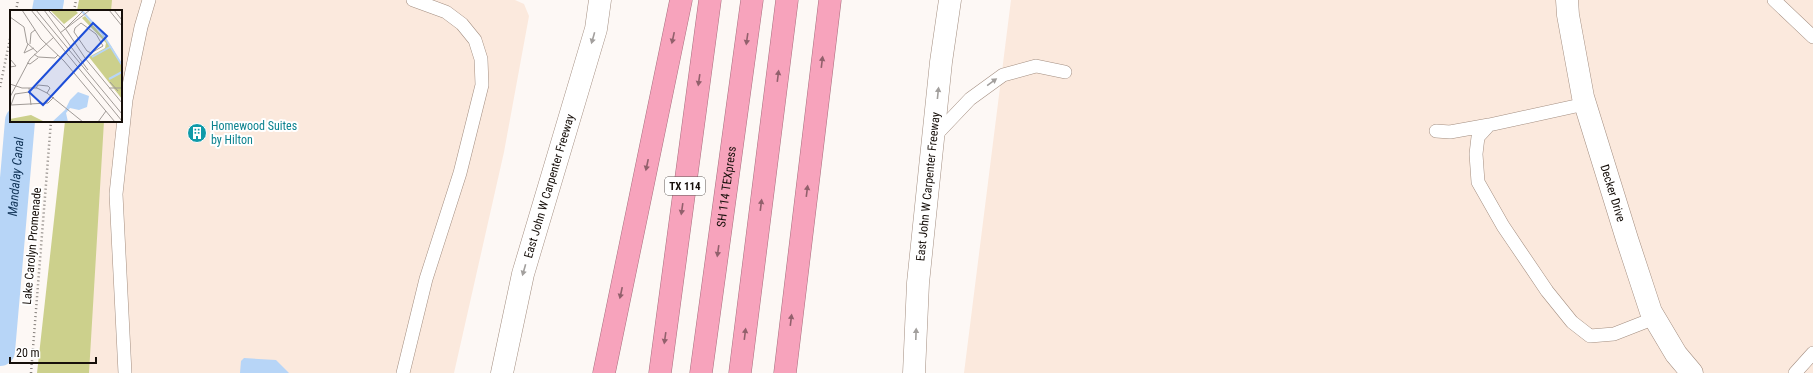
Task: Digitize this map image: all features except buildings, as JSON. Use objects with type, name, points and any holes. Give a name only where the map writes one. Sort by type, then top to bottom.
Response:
[{"type":"highway","points":[[604,373],[681,0]]},
{"type":"highway","name":"TX 114","points":[[660,373],[710,0]]},
{"type":"highway","name":"SH 114 TEXpress","points":[[701,373],[752,0]]},
{"type":"highway","points":[[740,373],[788,0]]},
{"type":"highway","points":[[785,373],[830,0]]},
{"type":"main road","name":"East John W Carpenter Freeway","points":[[502,373],[523,274],[596,29],[600,0]]},
{"type":"main road","name":"East John W Carpenter Freeway","points":[[914,373],[918,283],[933,138],[950,0]]},
{"type":"main road","name":"Decker Drive","points":[[1567,0],[1568,15],[1585,104],[1626,239],[1651,312],[1656,318],[1676,354],[1692,373]]},
{"type":"lane","points":[[125,373],[116,194],[126,100],[141,27],[149,0]]},
{"type":"lane","points":[[403,373],[426,279],[460,173],[482,85],[481,59],[475,40],[462,24],[446,12],[413,0]]},
{"type":"lane","points":[[1774,0],[1813,37]]},
{"type":"lane","points":[[933,138],[970,99],[1003,75],[1036,66],[1065,72]]},
{"type":"lane","points":[[1436,131],[1450,132],[1489,125],[1585,104]]},
{"type":"lane","points":[[1489,125],[1478,137],[1476,154],[1478,182],[1502,226],[1547,291],[1572,322],[1590,336],[1614,334],[1656,318]]},
{"type":"lane","points":[[1795,373],[1811,358]]},
{"type":"path","points":[[16,10],[18,0]]},
{"type":"path","points":[[74,10],[76,0]]},
{"type":"path","points":[[0,87],[10,39]]},
{"type":"path","name":"Lake Carolyn Promenade","points":[[31,373],[51,122]]},
{"type":"shaded area","points":[[105,0],[515,0],[524,4],[529,16],[504,152],[454,373],[85,373],[82,122],[122,122],[122,10],[102,10]]},
{"type":"shaded area","points":[[1011,0],[1813,0],[1813,373],[964,373]]},
{"type":"green space","points":[[79,0],[112,0],[111,10],[77,10]]},
{"type":"green space","points":[[65,122],[104,122],[89,373],[37,373]]},
{"type":"water","points":[[244,358],[276,360],[289,373],[240,373],[241,361]]},
{"type":"waterway","name":"Mandalay Canal","points":[[47,10],[49,0]]},
{"type":"waterway","name":"Mandalay Canal","points":[[0,351],[20,122]]},
{"type":"place","name":"Homewood Suites by Hilton","points":[[197,133]]}]
